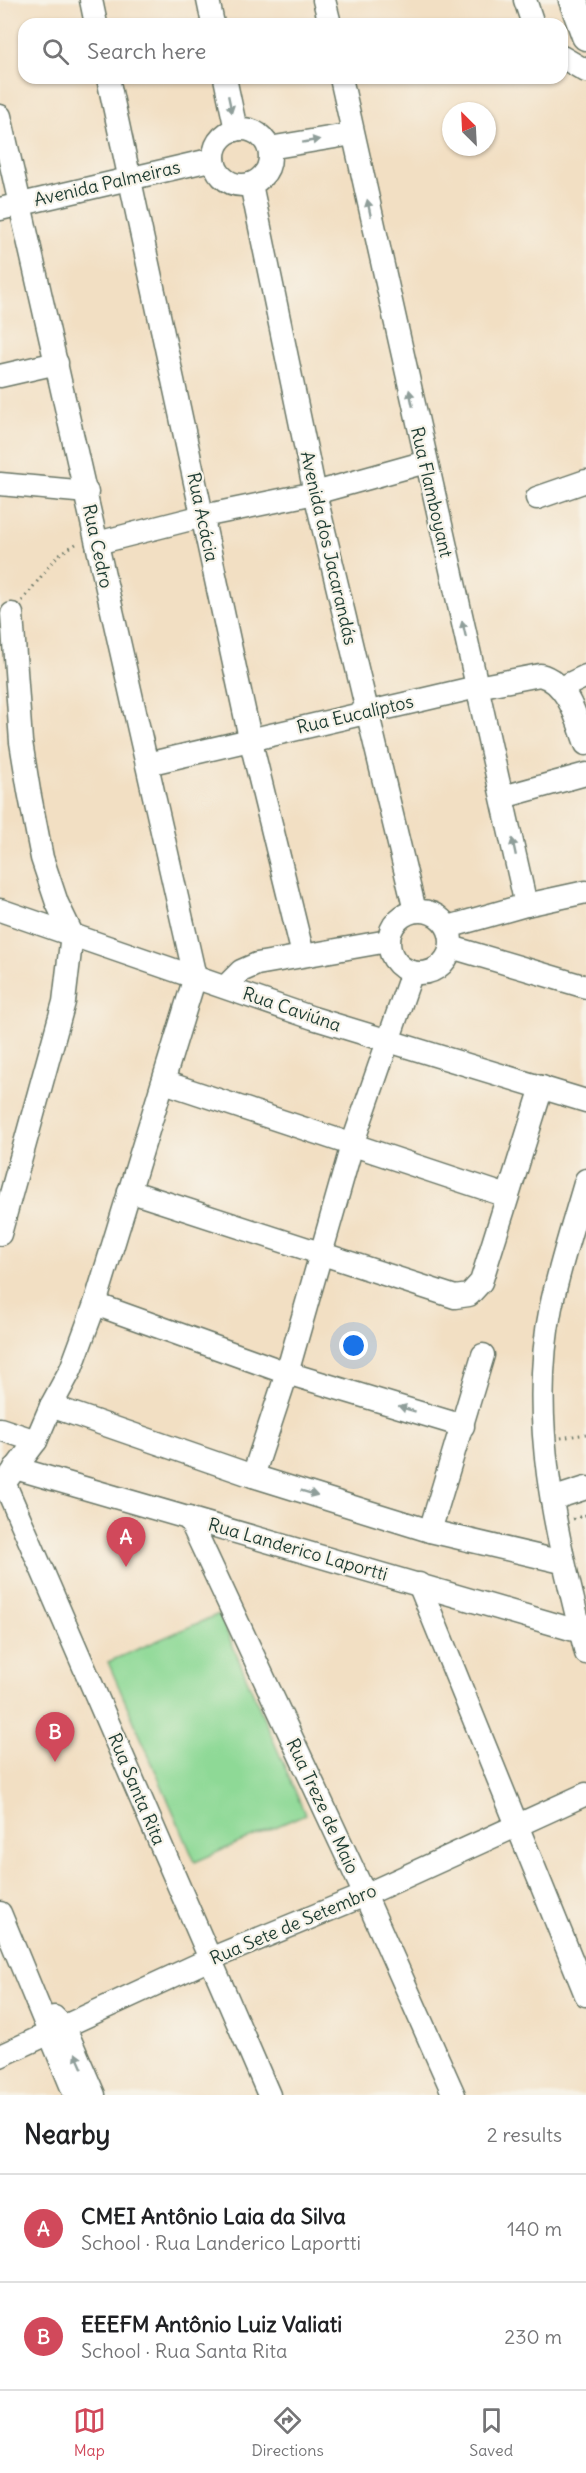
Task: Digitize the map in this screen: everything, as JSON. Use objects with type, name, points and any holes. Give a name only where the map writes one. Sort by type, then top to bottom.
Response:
[{"type":"street","points":[[91,0],[95,18]]},
{"type":"street","points":[[208,0],[212,18]]},
{"type":"street","points":[[324,0],[328,18]]},
{"type":"street","points":[[525,0],[531,18]]},
{"type":"street","points":[[568,60],[586,71]]},
{"type":"street","name":"Rua Acácia","points":[[109,84],[250,738],[303,955]]},
{"type":"street","points":[[226,84],[236,130]]},
{"type":"street","name":"Rua Flamboyant","points":[[342,84],[526,904]]},
{"type":"street","name":"Rua Cedro","points":[[0,116],[10,206],[57,363],[195,977]]},
{"type":"street","points":[[236,130],[254,131],[263,138],[269,148],[268,170],[261,179],[251,184],[240,186],[224,179],[217,170],[214,159],[220,140],[236,130]]},
{"type":"street","points":[[269,148],[353,134]]},
{"type":"street","name":"Avenida Palmeiras","points":[[10,206],[214,159]]},
{"type":"street","name":"Avenida dos Jacarandás","points":[[251,184],[315,493],[365,712],[414,911]]},
{"type":"street","points":[[0,376],[57,363]]},
{"type":"street","points":[[96,537],[315,493],[426,462]]},
{"type":"street","points":[[537,498],[586,481]]},
{"type":"street","points":[[0,484],[87,492]]},
{"type":"street","points":[[0,1234],[64,1002],[72,934],[57,903],[42,858],[28,791],[6,619]]},
{"type":"street","name":"Rua Eucalíptos","points":[[147,764],[250,738],[540,675],[551,678],[561,688]]},
{"type":"street","points":[[586,676],[561,688],[586,744]]},
{"type":"street","points":[[503,797],[586,774]]},
{"type":"street","points":[[586,892],[526,904],[450,937],[441,965],[433,971],[412,972],[395,961],[388,941],[396,921],[414,911],[434,913],[450,937],[586,987]]},
{"type":"street","name":"Rua Caviúna","points":[[0,910],[165,969],[226,986],[313,1018],[586,1101]]},
{"type":"street","points":[[226,986],[241,971],[257,964],[388,941]]},
{"type":"street","points":[[253,1476],[287,1373],[352,1145],[412,972]]},
{"type":"street","points":[[7,1480],[27,1457],[71,1369],[95,1304],[195,977]]},
{"type":"street","points":[[164,1082],[507,1196]]},
{"type":"street","points":[[129,1191],[321,1251],[455,1297],[469,1295],[481,1282],[542,1087]]},
{"type":"street","points":[[583,1642],[580,1603],[562,1562],[545,1463],[544,1393],[551,1308],[586,1180]]},
{"type":"street","points":[[95,1304],[287,1373],[463,1426]]},
{"type":"street","points":[[430,1531],[483,1355]]},
{"type":"street","points":[[51,1406],[253,1476],[430,1531],[562,1562]]},
{"type":"street","points":[[0,1429],[36,1441]]},
{"type":"street","name":"Rua Landerico Laportti","points":[[7,1480],[189,1518],[419,1584],[583,1642]]},
{"type":"street","name":"Rua Santa Rita","points":[[7,1480],[269,2095]]},
{"type":"street","points":[[552,1499],[586,1488]]},
{"type":"street","name":"Rua Treze de Maio","points":[[189,1518],[365,1894],[454,2095]]},
{"type":"street","points":[[419,1584],[586,1995]]},
{"type":"street","name":"Rua Sete de Setembro","points":[[0,2056],[57,2032],[210,1959],[365,1894],[586,1794]]},
{"type":"street","points":[[0,1913],[33,1994],[94,2095]]},
{"type":"street","points":[[57,2032],[75,2095]]},
{"type":"path","points":[[6,619],[58,555],[96,537]]},
{"type":"path","points":[[544,1440],[586,1434]]},
{"type":"green space","points":[[219,1614],[305,1814],[195,1862],[108,1662]]},
{"type":"place","name":"CMEI Antônio Laia da Silva","points":[[126,1567]]},
{"type":"place","name":"EEEFM Antônio Luiz Valiati","points":[[55,1762]]}]
